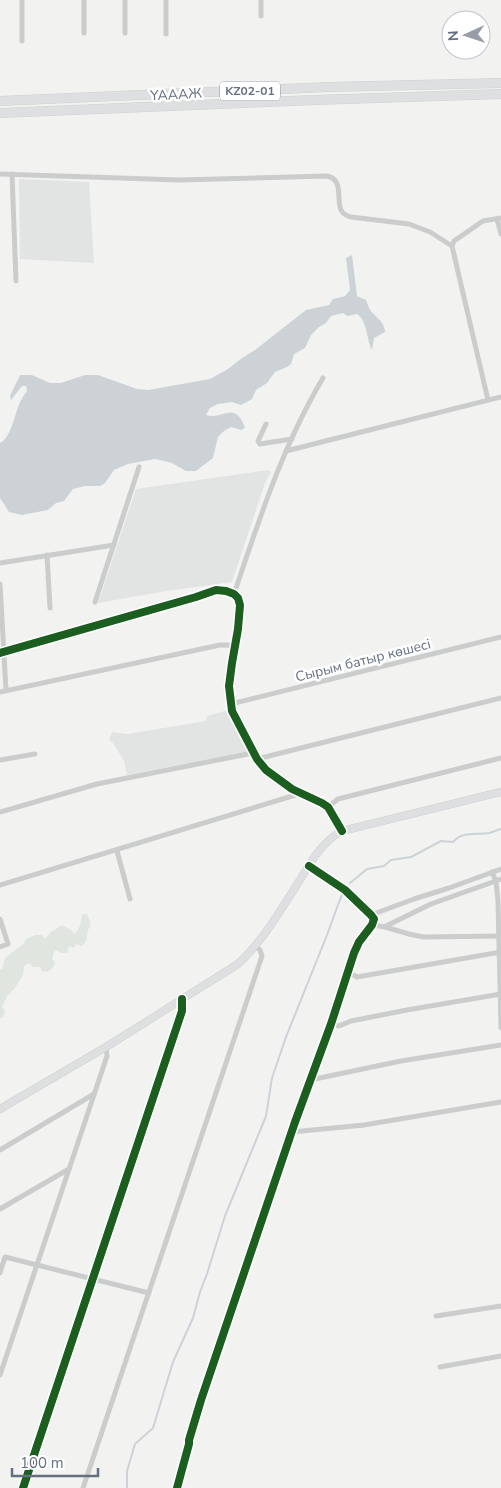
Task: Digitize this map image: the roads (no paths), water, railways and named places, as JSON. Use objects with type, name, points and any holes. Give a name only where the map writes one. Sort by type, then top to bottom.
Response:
[{"type":"highway","name":"ҮАААЖ","points":[[0,101],[338,86],[501,83]]},
{"type":"highway","name":"ҮАААЖ","points":[[0,113],[501,94]]},
{"type":"main road","points":[[0,1109],[106,1047],[238,964],[255,946],[325,844],[342,831],[501,792]]},
{"type":"street","points":[[22,0],[22,41]]},
{"type":"street","points":[[84,0],[84,33]]},
{"type":"street","points":[[125,0],[125,33]]},
{"type":"street","points":[[166,0],[166,34]]},
{"type":"street","points":[[260,0],[261,16]]},
{"type":"street","points":[[0,174],[179,180],[327,176],[333,177],[338,183],[341,210],[344,214],[350,217],[409,224],[430,232],[452,246]]},
{"type":"street","points":[[12,174],[16,281]]},
{"type":"street","points":[[488,400],[452,246],[454,241],[483,221],[499,218],[501,234]]},
{"type":"street","points":[[234,594],[267,497],[286,451],[323,378]]},
{"type":"street","points":[[286,451],[501,397]]},
{"type":"street","points":[[266,424],[258,441],[260,444],[292,439]]},
{"type":"street","points":[[95,602],[139,467]]},
{"type":"street","points":[[0,563],[114,545]]},
{"type":"street","points":[[47,555],[50,608]]},
{"type":"street","points":[[0,584],[2,652],[6,690]]},
{"type":"street","points":[[2,652],[216,590],[234,594],[238,598],[240,605],[229,686],[230,704],[237,722],[256,758],[266,770],[279,780],[322,802],[328,807],[342,831]]},
{"type":"street","name":"Сырым батыр көшесі","points":[[230,704],[501,637]]},
{"type":"street","points":[[0,692],[220,645],[228,645],[234,648]]},
{"type":"street","points":[[256,758],[501,698]]},
{"type":"street","points":[[0,812],[106,782],[254,753]]},
{"type":"street","points":[[0,760],[35,754]]},
{"type":"street","points":[[328,807],[338,799],[501,758]]},
{"type":"street","points":[[0,885],[117,851],[302,793]]},
{"type":"street","points":[[117,851],[130,899]]},
{"type":"street","points":[[176,1488],[201,1400],[310,1080],[354,954],[374,920],[372,915],[346,890],[309,866]]},
{"type":"street","points":[[372,915],[406,901],[501,869]]},
{"type":"street","points":[[492,872],[499,880],[501,1028]]},
{"type":"street","points":[[385,927],[431,904],[499,880]]},
{"type":"street","points":[[0,919],[8,944],[0,947]]},
{"type":"street","points":[[372,925],[423,937],[500,936]]},
{"type":"street","points":[[83,1488],[262,956],[260,950],[255,946]]},
{"type":"street","points":[[348,972],[357,977],[500,952]]},
{"type":"street","points":[[331,1024],[339,1026],[407,1010],[500,994]]},
{"type":"street","points":[[23,1488],[182,1010],[182,999]]},
{"type":"street","points":[[310,1080],[401,1061],[501,1045]]},
{"type":"street","points":[[0,1375],[107,1056],[106,1047]]},
{"type":"street","points":[[0,1150],[94,1094]]},
{"type":"street","points":[[292,1132],[364,1125],[501,1102]]},
{"type":"street","points":[[0,1209],[69,1169]]},
{"type":"street","points":[[0,1273],[5,1257],[148,1293]]},
{"type":"street","points":[[436,1316],[501,1306]]},
{"type":"street","points":[[440,1367],[501,1356]]},
{"type":"waterway","points":[[350,883],[367,869],[384,866],[391,860],[411,857],[441,841],[453,842],[461,836],[489,833],[501,829]]},
{"type":"waterway","points":[[127,1488],[127,1471],[135,1444],[153,1428],[173,1362],[193,1318],[225,1216],[266,1116],[272,1078],[286,1037],[343,893]]}]
